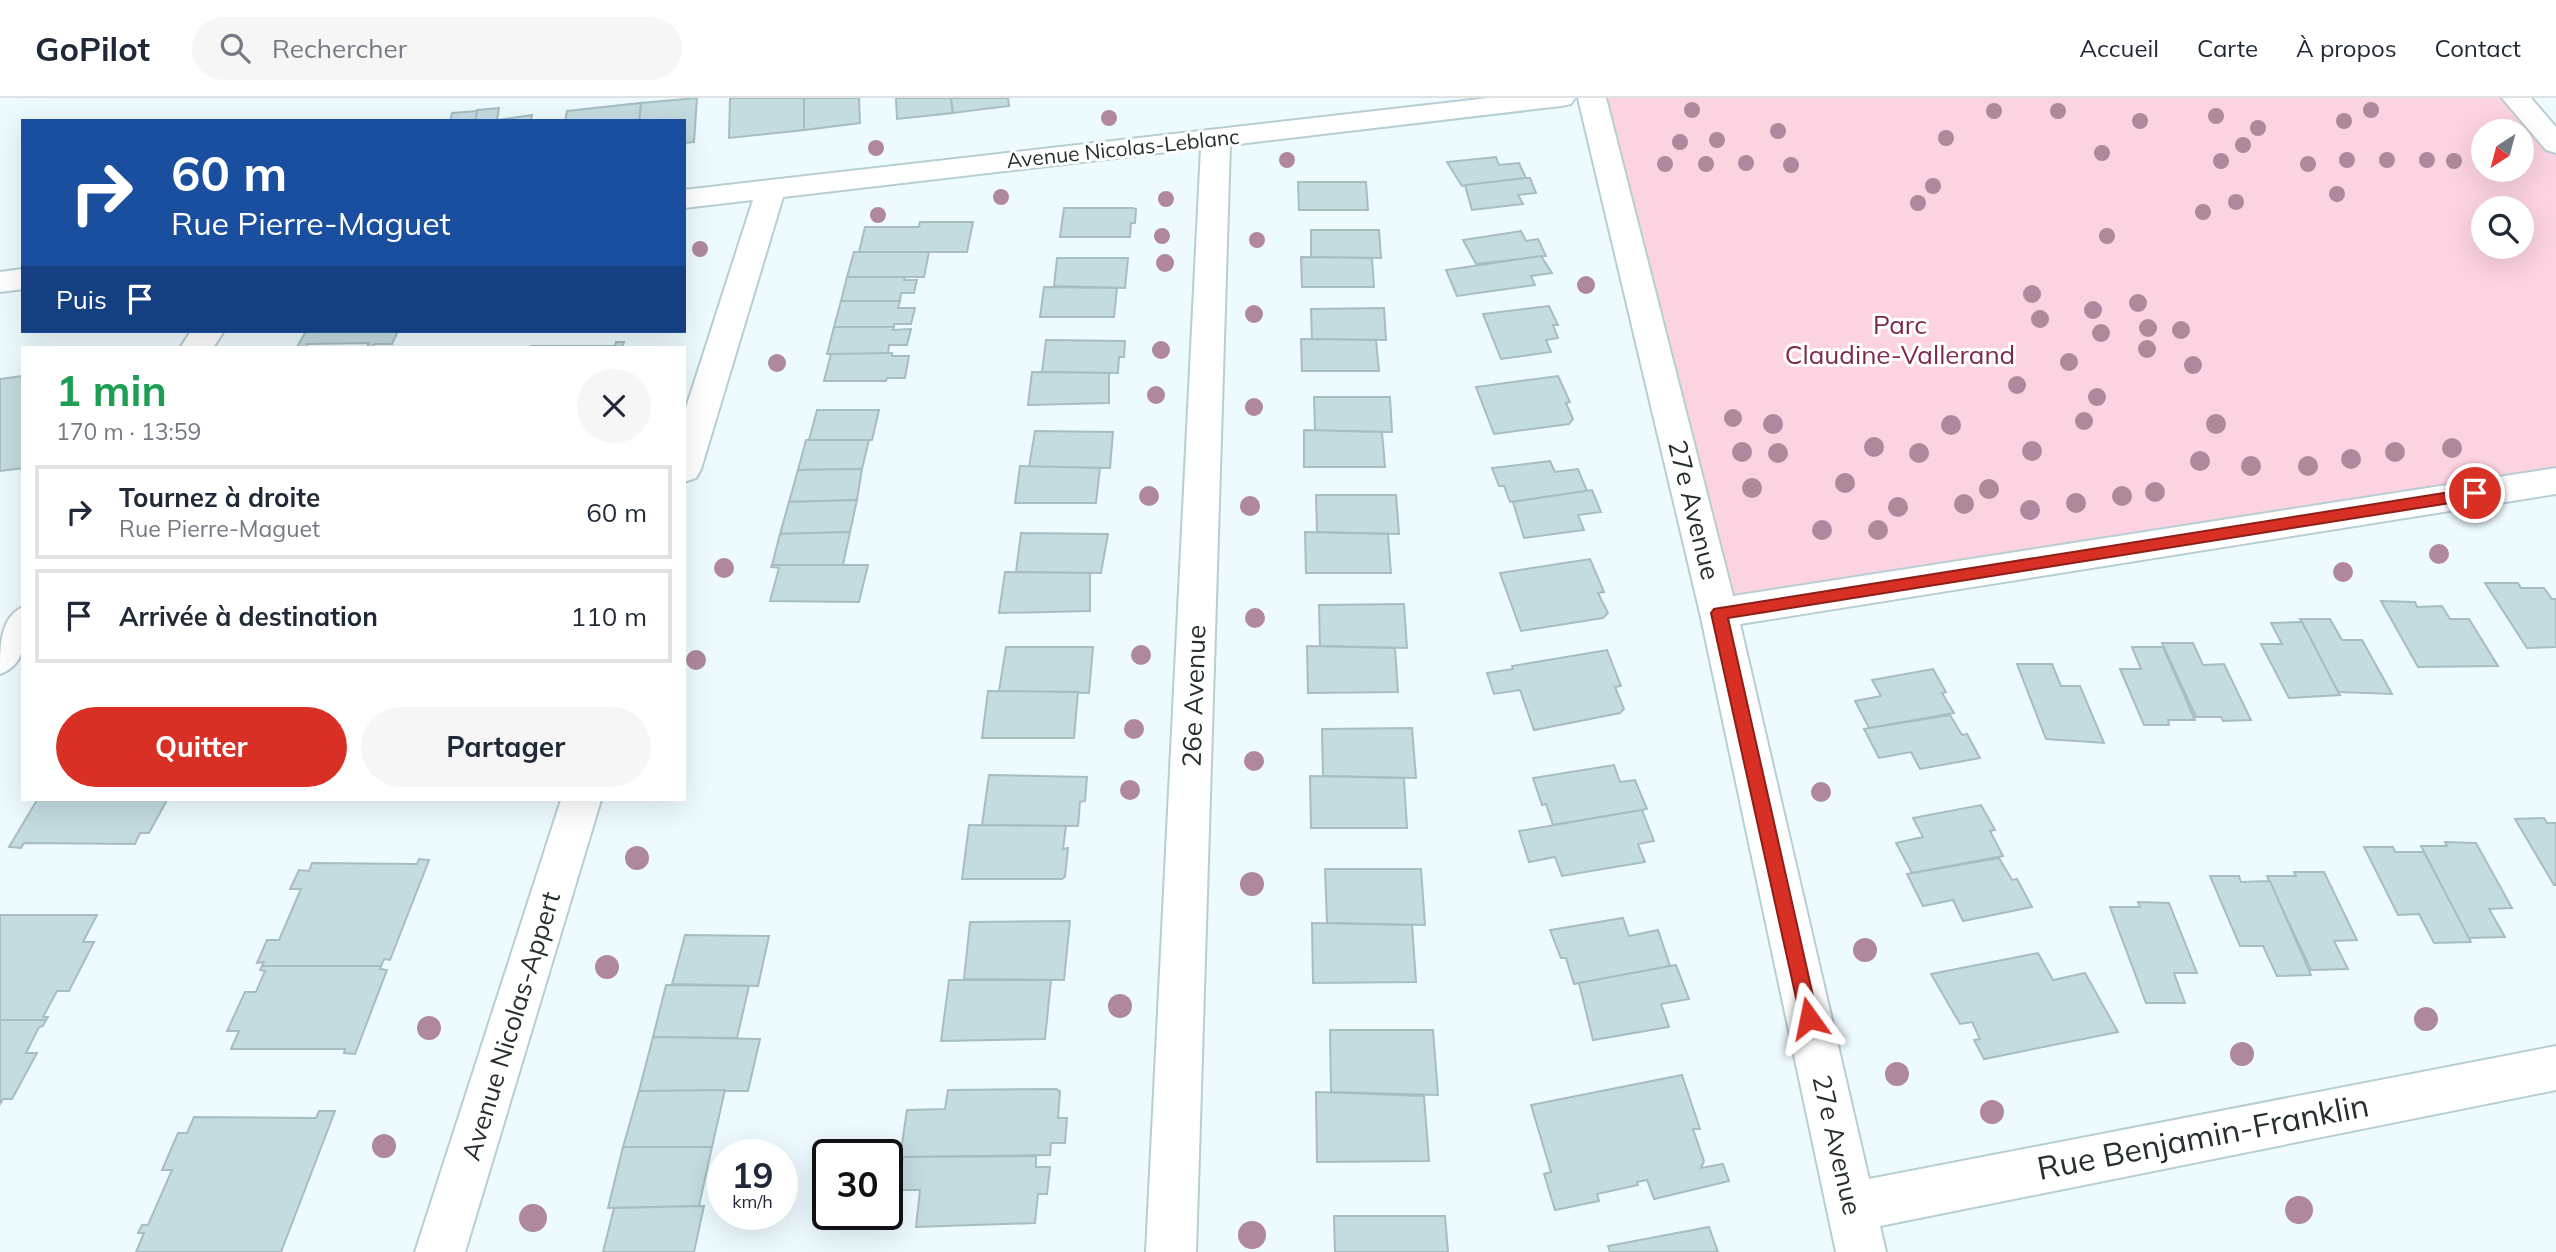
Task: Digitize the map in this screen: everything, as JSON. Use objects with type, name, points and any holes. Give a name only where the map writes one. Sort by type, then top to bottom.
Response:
[{"type":"street","name":"Avenue Nicolas-Leblanc","points":[[686,200],[1561,98]]},
{"type":"street","name":"27e Avenue","points":[[1592,98],[1719,613],[1861,1252]]},
{"type":"street","points":[[2516,98],[2556,144]]},
{"type":"street","name":"26e Avenue","points":[[1171,1252],[1216,139]]},
{"type":"street","points":[[686,463],[771,189]]},
{"type":"street","points":[[0,282],[21,279]]},
{"type":"street","points":[[1719,613],[2556,481]]},
{"type":"street","points":[[0,658],[21,625]]},
{"type":"street","name":"Avenue Nicolas-Appert","points":[[440,1252],[581,801]]},
{"type":"street","name":"Rue Benjamin-Franklin","points":[[1851,1207],[2556,1068]]},
{"type":"green space","name":"Parc Claudine-Vallerand","points":[[1590,98],[2516,98],[2556,144],[2556,481],[1719,613]]},
{"type":"building","points":[[697,98],[694,142],[686,143],[686,119],[639,119],[641,103]]},
{"type":"building","points":[[730,98],[804,98],[804,130],[729,138]]},
{"type":"building","points":[[804,98],[859,98],[860,123],[804,130]]},
{"type":"building","points":[[896,98],[951,98],[953,113],[897,119]]},
{"type":"building","points":[[951,98],[1008,98],[1009,106],[953,113]]},
{"type":"building","points":[[641,103],[639,119],[565,119],[567,111]]},
{"type":"building","points":[[499,108],[497,119],[475,119],[477,110]]},
{"type":"building","points":[[477,111],[475,119],[450,119],[452,113]]},
{"type":"building","points":[[532,115],[531,119],[504,119]]},
{"type":"building","points":[[1496,157],[1499,165],[1519,163],[1526,178],[1462,186],[1447,162]]},
{"type":"building","points":[[1530,178],[1536,193],[1518,195],[1523,204],[1472,210],[1465,185]]},
{"type":"building","points":[[1298,182],[1366,182],[1368,210],[1299,210]]},
{"type":"building","points":[[1064,208],[1132,208],[1136,209],[1135,223],[1131,223],[1130,237],[1060,237]]},
{"type":"building","points":[[920,222],[973,222],[967,252],[859,252],[865,227],[919,227]]},
{"type":"building","points":[[1311,230],[1379,230],[1381,258],[1311,257]]},
{"type":"building","points":[[1521,231],[1526,241],[1538,239],[1546,256],[1476,264],[1463,240]]},
{"type":"building","points":[[854,252],[929,252],[924,277],[847,277]]},
{"type":"building","points":[[1541,256],[1552,273],[1531,276],[1535,285],[1457,296],[1446,270]]},
{"type":"building","points":[[1301,257],[1372,258],[1374,287],[1302,287]]},
{"type":"building","points":[[1057,258],[1128,258],[1125,288],[1054,286]]},
{"type":"building","points":[[847,277],[905,277],[904,280],[917,280],[914,293],[901,293],[900,301],[841,301]]},
{"type":"building","points":[[1044,287],[1117,288],[1114,317],[1040,317]]},
{"type":"building","points":[[841,301],[900,301],[898,308],[915,308],[911,324],[894,324],[894,327],[834,327]]},
{"type":"building","points":[[1549,306],[1558,325],[1553,325],[1558,338],[1546,340],[1551,352],[1501,359],[1483,314]]},
{"type":"building","points":[[1384,308],[1386,340],[1312,339],[1311,309]]},
{"type":"building","points":[[834,327],[911,329],[907,345],[889,345],[888,354],[827,354]]},
{"type":"building","points":[[305,333],[397,333],[392,344],[298,346]]},
{"type":"building","points":[[1301,339],[1376,340],[1379,371],[1302,371]]},
{"type":"building","points":[[1046,340],[1125,341],[1124,357],[1119,357],[1118,373],[1042,372]]},
{"type":"building","points":[[616,342],[624,342],[623,346],[615,346]]},
{"type":"building","points":[[892,353],[892,356],[909,356],[905,378],[887,378],[886,381],[824,381],[831,354]]},
{"type":"building","points":[[1032,372],[1109,373],[1109,403],[1028,405]]},
{"type":"building","points":[[21,376],[21,468],[0,471],[0,379]]},
{"type":"building","points":[[1558,376],[1570,402],[1566,403],[1573,419],[1569,424],[1494,434],[1476,387]]},
{"type":"building","points":[[1314,397],[1390,397],[1392,432],[1315,431]]},
{"type":"building","points":[[817,410],[879,410],[872,440],[809,440]]},
{"type":"building","points":[[1304,430],[1382,432],[1385,467],[1304,467]]},
{"type":"building","points":[[1035,431],[1113,432],[1110,468],[1029,467]]},
{"type":"building","points":[[806,440],[869,440],[862,469],[798,470]]},
{"type":"building","points":[[1550,461],[1555,472],[1578,469],[1587,491],[1510,502],[1504,486],[1499,486],[1492,468]]},
{"type":"building","points":[[1020,466],[1100,468],[1096,503],[1015,503]]},
{"type":"building","points":[[862,469],[857,500],[789,502],[798,470]]},
{"type":"building","points":[[1592,490],[1601,512],[1578,515],[1584,530],[1524,538],[1513,502]]},
{"type":"building","points":[[1316,495],[1396,495],[1399,534],[1317,532]]},
{"type":"building","points":[[857,500],[850,532],[780,534],[789,502]]},
{"type":"building","points":[[850,532],[843,565],[772,565],[780,534]]},
{"type":"building","points":[[1305,532],[1388,534],[1391,573],[1306,573]]},
{"type":"building","points":[[1021,533],[1108,534],[1101,573],[1016,572]]},
{"type":"building","points":[[1590,559],[1604,592],[1598,593],[1608,613],[1603,618],[1521,631],[1500,573]]},
{"type":"building","points":[[868,565],[859,602],[770,601],[779,568],[771,567]]},
{"type":"building","points":[[1005,572],[1090,573],[1090,611],[999,613]]},
{"type":"building","points":[[2485,583],[2518,583],[2521,588],[2544,588],[2552,599],[2556,599],[2556,647],[2527,648]]},
{"type":"building","points":[[2381,601],[2415,602],[2417,607],[2442,606],[2450,619],[2469,619],[2498,666],[2418,667]]},
{"type":"building","points":[[1404,604],[1407,648],[1320,646],[1319,605]]},
{"type":"building","points":[[2300,619],[2330,619],[2342,640],[2362,640],[2392,694],[2338,692]]},
{"type":"building","points":[[2302,622],[2340,695],[2289,698],[2261,644],[2282,644],[2271,623]]},
{"type":"building","points":[[2162,643],[2193,643],[2203,665],[2224,664],[2251,720],[2223,721],[2221,717],[2196,717]]},
{"type":"building","points":[[1307,646],[1395,648],[1398,692],[1308,693]]},
{"type":"building","points":[[1006,647],[1093,647],[1089,693],[999,691]]},
{"type":"building","points":[[2132,647],[2163,647],[2195,720],[2168,720],[2169,725],[2144,725],[2120,669],[2141,669]]},
{"type":"building","points":[[1607,650],[1621,686],[1615,687],[1624,709],[1620,713],[1534,730],[1520,690],[1494,694],[1487,673],[1513,669],[1512,666]]},
{"type":"building","points":[[2017,664],[2052,664],[2061,686],[2080,686],[2104,743],[2046,739]]},
{"type":"building","points":[[1933,669],[1946,692],[1942,693],[1954,713],[1869,728],[1855,701],[1881,696],[1872,680]]},
{"type":"building","points":[[988,691],[1078,692],[1074,738],[982,738]]},
{"type":"building","points":[[1950,715],[1962,735],[1967,734],[1980,758],[1920,769],[1911,752],[1879,758],[1864,729]]},
{"type":"building","points":[[1412,728],[1416,778],[1323,776],[1322,729]]},
{"type":"building","points":[[1614,765],[1620,782],[1635,780],[1647,809],[1553,825],[1546,804],[1542,805],[1533,778]]},
{"type":"building","points":[[989,775],[1087,777],[1085,801],[1080,802],[1078,826],[982,825]]},
{"type":"building","points":[[1310,776],[1404,778],[1407,828],[1311,828]]},
{"type":"building","points":[[36,801],[166,801],[149,833],[140,833],[135,844],[24,843],[21,848],[9,847]]},
{"type":"building","points":[[1981,805],[1995,830],[1990,831],[2003,856],[1912,873],[1896,843],[1923,837],[1913,818]]},
{"type":"building","points":[[1642,810],[1654,841],[1638,844],[1645,862],[1562,876],[1555,857],[1529,862],[1519,831]]},
{"type":"building","points":[[2544,818],[2547,823],[2556,823],[2556,885],[2515,819]]},
{"type":"building","points":[[969,825],[1066,826],[1063,849],[1068,848],[1065,877],[962,879]]},
{"type":"building","points":[[2445,842],[2476,843],[2512,908],[2489,909],[2505,937],[2468,938],[2421,846],[2447,846]]},
{"type":"building","points":[[2364,847],[2393,847],[2395,852],[2424,852],[2471,942],[2434,943],[2419,914],[2398,915]]},
{"type":"building","points":[[1999,858],[2012,880],[2017,879],[2032,907],[1963,921],[1953,900],[1923,906],[1907,874]]},
{"type":"building","points":[[419,859],[429,860],[390,960],[384,959],[381,966],[262,966],[264,962],[257,963],[267,940],[279,940],[301,889],[290,889],[299,870],[309,871],[312,863],[417,864]]},
{"type":"building","points":[[1325,869],[1421,869],[1425,925],[1327,923]]},
{"type":"building","points":[[2294,872],[2324,872],[2357,940],[2334,941],[2348,969],[2311,970],[2267,876],[2296,876]]},
{"type":"building","points":[[2210,876],[2239,876],[2241,882],[2270,881],[2311,975],[2277,976],[2263,946],[2240,946]]},
{"type":"building","points":[[2138,902],[2169,903],[2197,973],[2174,973],[2185,1003],[2146,1003],[2110,907],[2140,907]]},
{"type":"building","points":[[0,915],[97,915],[83,942],[94,942],[69,991],[57,991],[43,1017],[48,1017],[46,1020],[0,1020]]},
{"type":"building","points":[[1623,918],[1629,936],[1658,930],[1670,966],[1574,984],[1566,958],[1561,958],[1550,930]]},
{"type":"building","points":[[1070,921],[1064,980],[964,979],[970,922]]},
{"type":"building","points":[[1312,923],[1412,925],[1416,982],[1313,983]]},
{"type":"building","points":[[685,935],[769,936],[758,986],[672,984]]},
{"type":"building","points":[[2038,953],[2053,980],[2085,973],[2118,1032],[1984,1059],[1974,1040],[1980,1039],[1972,1022],[1960,1024],[1931,974]]},
{"type":"building","points":[[1676,965],[1689,999],[1661,1004],[1669,1027],[1593,1040],[1579,983]]},
{"type":"building","points":[[262,966],[381,966],[380,969],[387,970],[355,1054],[344,1053],[345,1049],[231,1049],[239,1031],[227,1031],[245,992],[256,992],[265,971],[260,970]]},
{"type":"building","points":[[949,980],[1051,980],[1045,1039],[941,1041]]},
{"type":"building","points":[[666,985],[749,986],[737,1038],[653,1037]]},
{"type":"building","points":[[0,1020],[46,1020],[43,1026],[39,1027],[26,1053],[37,1053],[12,1099],[3,1099],[0,1104]]},
{"type":"building","points":[[1330,1030],[1433,1030],[1438,1095],[1331,1092]]},
{"type":"building","points":[[653,1037],[760,1039],[748,1091],[639,1091]]},
{"type":"building","points":[[1682,1075],[1700,1129],[1693,1129],[1704,1161],[1701,1168],[1723,1164],[1729,1181],[1654,1199],[1647,1180],[1637,1182],[1638,1185],[1597,1194],[1599,1201],[1555,1210],[1544,1174],[1551,1172],[1531,1105]]},
{"type":"building","points":[[1056,1089],[1060,1091],[1058,1118],[1067,1118],[1065,1143],[1051,1143],[1050,1155],[903,1157],[907,1110],[945,1109],[948,1090]]},
{"type":"building","points":[[725,1090],[714,1139],[707,1139],[707,1147],[623,1147],[639,1091]]},
{"type":"building","points":[[1316,1092],[1424,1096],[1429,1161],[1317,1162]]},
{"type":"building","points":[[319,1111],[335,1111],[281,1252],[136,1252],[144,1233],[138,1233],[142,1225],[148,1225],[172,1170],[162,1170],[178,1133],[187,1133],[194,1117],[316,1118]]},
{"type":"building","points":[[623,1147],[707,1147],[707,1170],[699,1206],[608,1208]]},
{"type":"building","points":[[1036,1156],[1036,1167],[1050,1167],[1047,1194],[1038,1194],[1035,1223],[916,1227],[920,1190],[903,1190],[903,1157]]},
{"type":"building","points":[[704,1206],[694,1252],[603,1252],[614,1208]]},
{"type":"building","points":[[1334,1216],[1445,1216],[1448,1252],[1335,1252]]},
{"type":"building","points":[[1709,1227],[1718,1252],[1610,1252],[1608,1246]]},
{"type":"route","points":[[1809,1018],[1719,613],[2475,493]]}]
